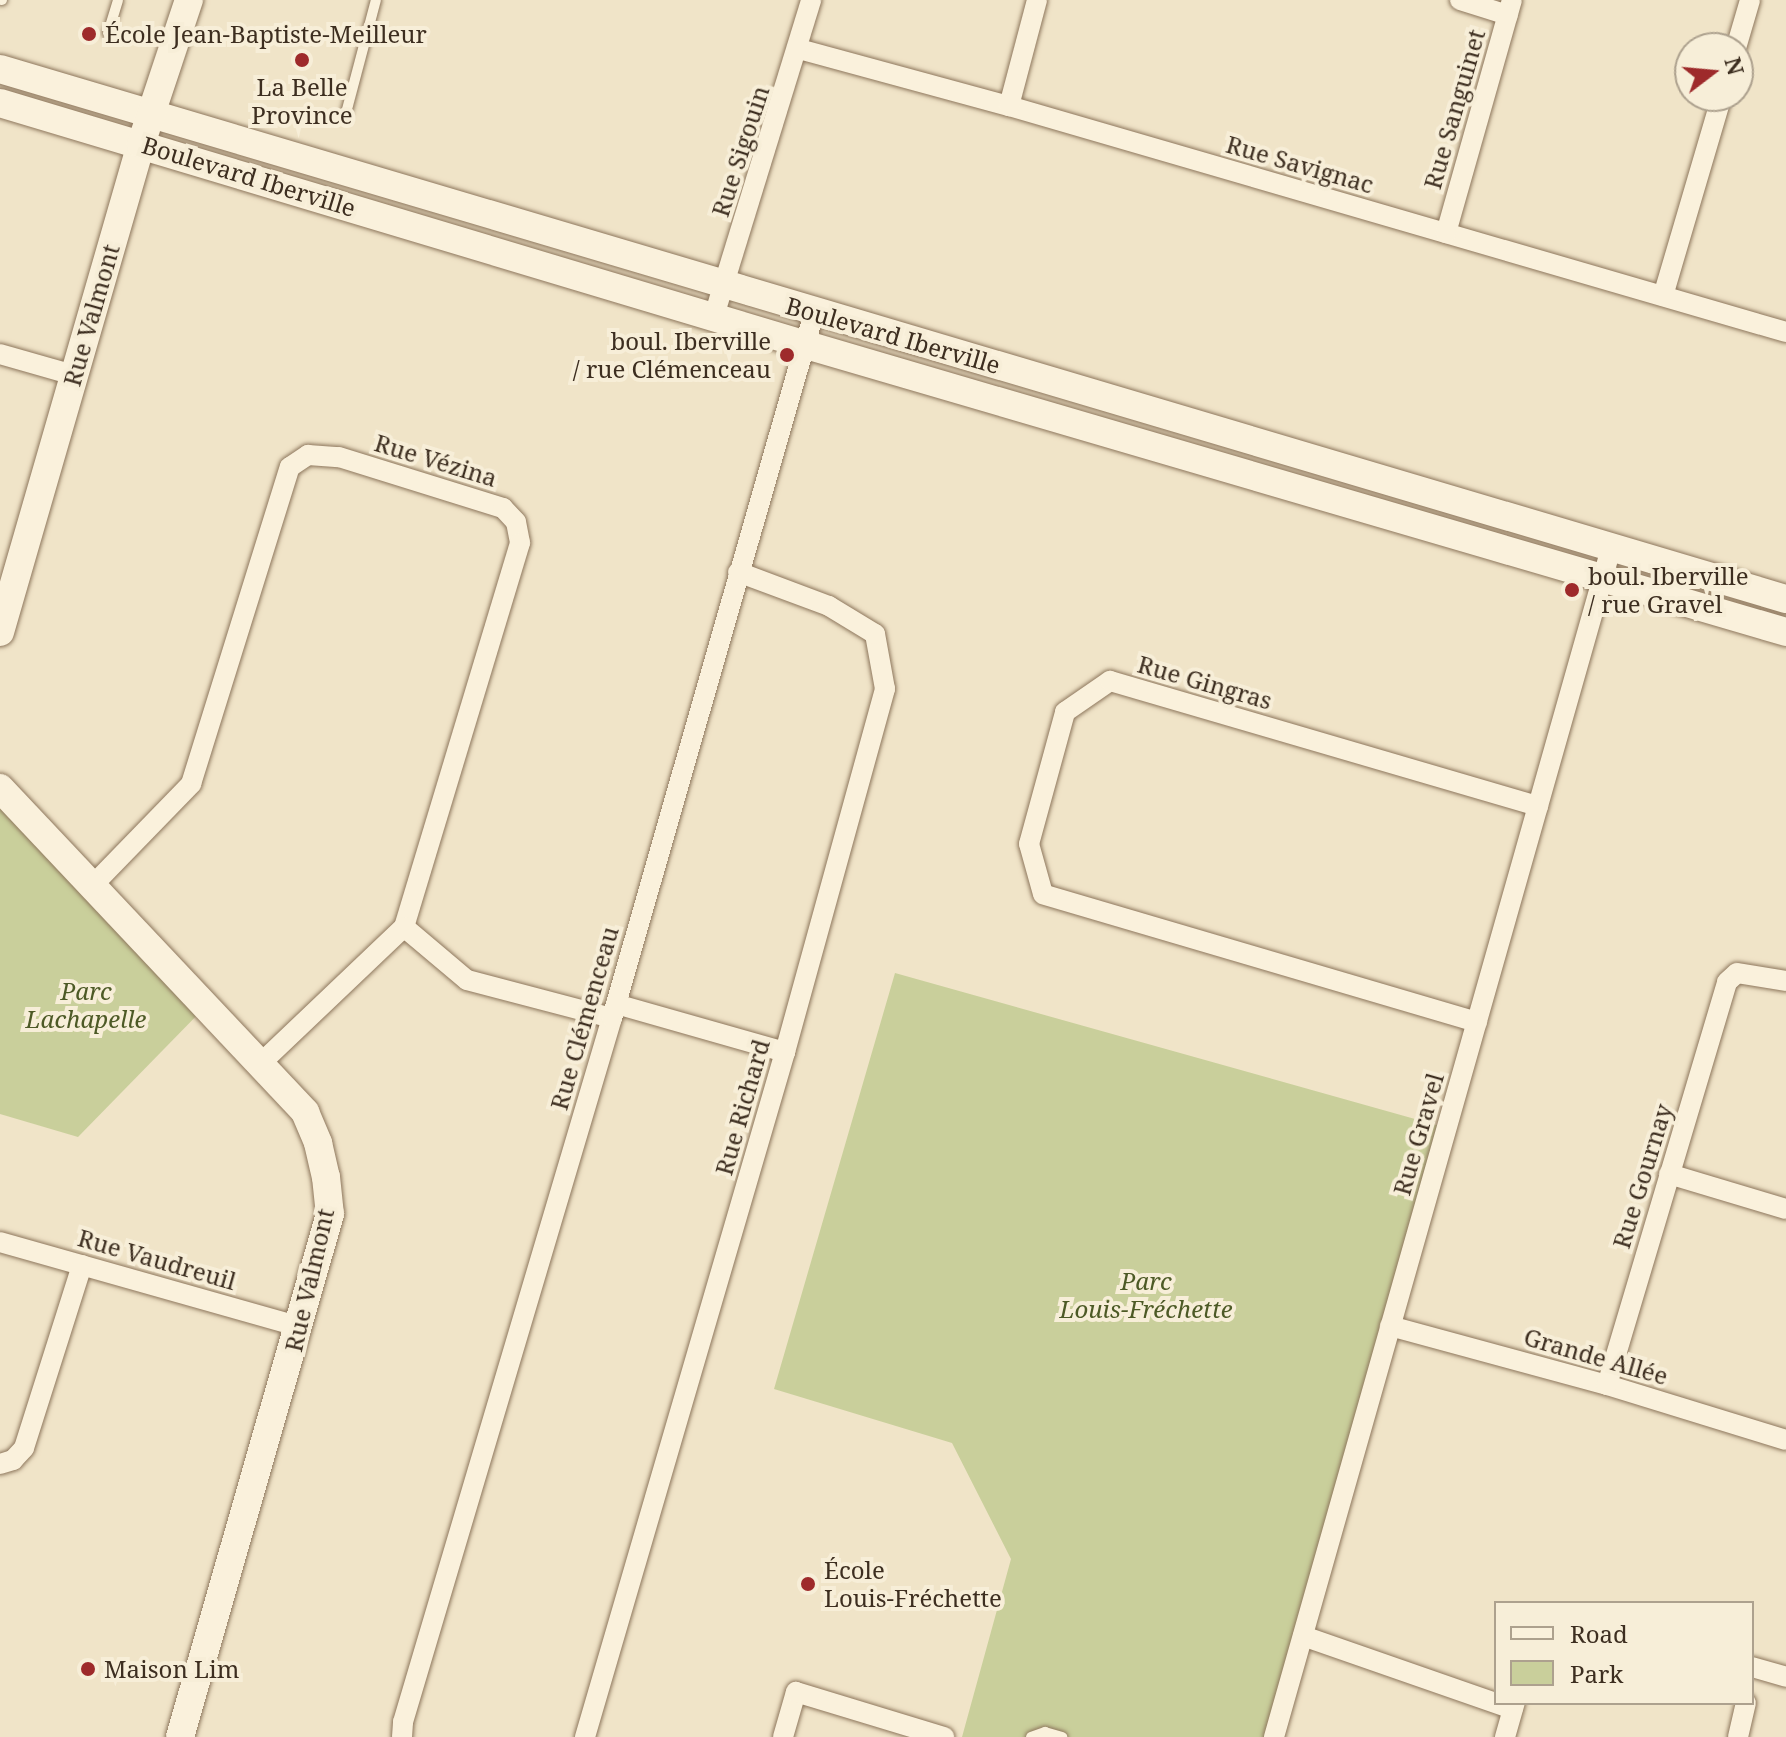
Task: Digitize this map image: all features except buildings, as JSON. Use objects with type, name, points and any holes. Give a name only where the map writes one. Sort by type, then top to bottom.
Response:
[{"type":"street","name":"Rue Valmont","points":[[0,632],[141,144],[189,0]]},
{"type":"street","name":"Rue Sigouin","points":[[714,316],[799,49],[811,0]]},
{"type":"street","points":[[1009,106],[1037,0]]},
{"type":"street","points":[[1460,0],[1510,8]]},
{"type":"street","points":[[1741,32],[1750,0]]},
{"type":"street","name":"Rue Sanguinet","points":[[1446,233],[1510,8]]},
{"type":"street","name":"Rue Savignac","points":[[799,49],[1009,106],[1786,332]]},
{"type":"street","name":"Boulevard Iberville","points":[[0,69],[152,111],[814,313],[1612,545],[1786,599]]},
{"type":"street","name":"Boulevard Iberville","points":[[0,103],[803,344],[1786,632]]},
{"type":"street","points":[[1663,296],[1717,112]]},
{"type":"street","name":"Rue Clémenceau","points":[[402,1737],[403,1722],[614,1011],[814,313]]},
{"type":"street","points":[[0,354],[73,375]]},
{"type":"street","name":"Rue Vézina","points":[[91,887],[191,784],[290,467],[308,455],[339,457],[503,508],[516,522],[520,543],[404,927],[261,1063]]},
{"type":"street","name":"Rue Gravel","points":[[1274,1737],[1612,545]]},
{"type":"street","name":"Rue Richard","points":[[585,1737],[785,1052],[885,689],[875,634],[829,606],[738,572]]},
{"type":"street","name":"Rue Gingras","points":[[1477,1022],[1043,894],[1029,844],[1065,712],[1110,681],[1538,806]]},
{"type":"street","name":"Rue Valmont","points":[[0,788],[305,1112],[318,1143],[326,1177],[330,1214],[180,1737]]},
{"type":"street","points":[[404,927],[467,980],[785,1052]]},
{"type":"street","name":"Rue Gournay","points":[[1607,1385],[1727,982],[1737,973],[1786,981]]},
{"type":"street","points":[[1669,1174],[1786,1209]]},
{"type":"street","name":"Rue Vaudreuil","points":[[0,1242],[300,1327]]},
{"type":"street","points":[[0,1464],[13,1460],[24,1448],[82,1265]]},
{"type":"street","name":"Grande Allée","points":[[1390,1326],[1607,1385],[1786,1440]]},
{"type":"street","points":[[1303,1636],[1494,1699]]},
{"type":"street","points":[[1754,1671],[1786,1677]]},
{"type":"street","points":[[783,1737],[796,1692],[944,1737]]},
{"type":"street","points":[[1738,1737],[1746,1705]]},
{"type":"street","points":[[1505,1737],[1514,1706]]},
{"type":"lane","points":[[108,33],[118,0]]},
{"type":"lane","points":[[345,117],[376,0]]},
{"type":"lane","points":[[1031,1737],[1045,1732],[1062,1737]]},
{"type":"green space","name":"Parc Lachapelle","points":[[0,788],[207,1005],[78,1137],[0,1114]]},
{"type":"green space","name":"Parc Louis-Fréchette","points":[[895,973],[1447,1128],[1274,1737],[962,1737],[1011,1559],[952,1443],[774,1389]]},
{"type":"place","name":"École Jean-Baptiste-Meilleur","points":[[89,34]]},
{"type":"place","name":"La Belle Province","points":[[302,60]]},
{"type":"place","name":"boul. Iberville / rue Clémenceau","points":[[787,355]]},
{"type":"place","name":"boul. Iberville / rue Gravel","points":[[1572,590]]},
{"type":"place","name":"École Louis-Fréchette","points":[[808,1584]]},
{"type":"place","name":"Maison Lim","points":[[88,1669]]}]
